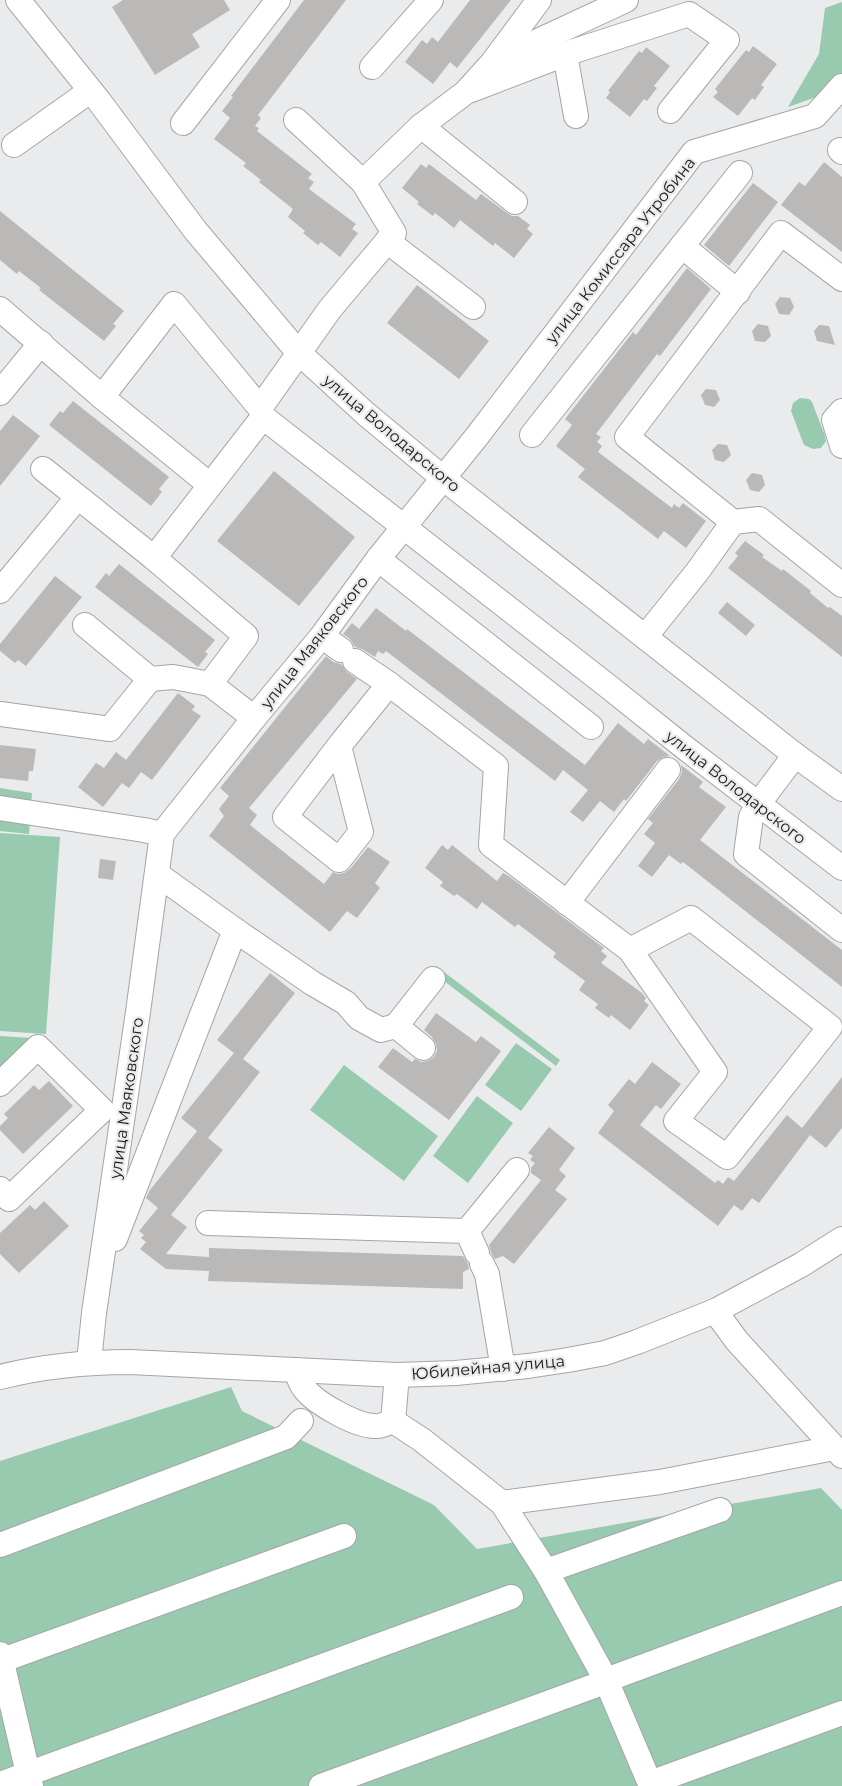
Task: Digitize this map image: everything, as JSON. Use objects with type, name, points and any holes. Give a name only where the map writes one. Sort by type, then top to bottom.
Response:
[{"type":"street","name":"улица Володарского","points":[[18,0],[195,230],[298,351],[366,414],[443,478],[795,755],[842,789]]},
{"type":"street","points":[[183,123],[278,0]]},
{"type":"street","points":[[372,67],[431,0]]},
{"type":"street","points":[[363,182],[421,126],[466,92],[493,62],[539,0]]},
{"type":"street","points":[[493,62],[626,0]]},
{"type":"street","points":[[466,92],[565,54],[689,14],[727,40],[670,111]]},
{"type":"street","points":[[565,54],[576,116]]},
{"type":"street","name":"улица Комиссара Утробина","points":[[443,478],[486,425],[693,152],[815,116],[842,86]]},
{"type":"street","points":[[14,145],[90,91]]},
{"type":"street","points":[[154,558],[210,485],[261,412],[298,351],[394,233],[363,182],[296,120]]},
{"type":"street","points":[[421,126],[515,202]]},
{"type":"street","points":[[532,435],[740,173]]},
{"type":"street","points":[[842,279],[781,233],[627,437],[733,522],[759,519],[842,585]]},
{"type":"street","points":[[387,241],[473,307]]},
{"type":"street","points":[[682,246],[738,292]]},
{"type":"street","name":"улица Володарского","points":[[102,398],[174,304],[261,412],[403,528],[609,687],[676,759],[759,803],[842,868]]},
{"type":"street","points":[[0,309],[102,398],[210,485]]},
{"type":"street","points":[[0,393],[41,343]]},
{"type":"street","points":[[842,411],[834,420],[842,446]]},
{"type":"street","points":[[43,470],[154,558],[246,636],[210,684]]},
{"type":"street","name":"улица Маяковского","points":[[89,1362],[99,1281],[113,1111],[157,874],[162,834],[254,718],[339,649],[378,559],[443,478]]},
{"type":"street","points":[[0,591],[77,498]]},
{"type":"street","points":[[645,637],[692,579],[733,522]]},
{"type":"street","points":[[378,559],[591,727]]},
{"type":"street","points":[[84,625],[150,679],[173,677],[210,684],[254,718]]},
{"type":"street","points":[[339,649],[496,766],[491,844],[630,950],[715,1071],[676,1121],[727,1157],[830,1027],[691,918],[630,950]]},
{"type":"street","points":[[0,714],[110,729],[150,679]]},
{"type":"street","points":[[339,746],[388,684]]},
{"type":"street","points":[[795,755],[751,817],[746,854],[842,930]]},
{"type":"street","points":[[567,903],[676,759]]},
{"type":"street","points":[[0,808],[162,834]]},
{"type":"street","points":[[157,874],[312,984],[346,1003],[359,1018],[381,1030],[396,1026],[433,979]]},
{"type":"street","points":[[99,1281],[235,930]]},
{"type":"street","points":[[396,1026],[423,1048]]},
{"type":"street","points":[[0,1084],[38,1047],[113,1111],[9,1199],[0,1190]]},
{"type":"street","points":[[467,1231],[518,1170]]},
{"type":"street","points":[[208,1223],[467,1231]]},
{"type":"street","points":[[467,1231],[487,1274],[503,1369]]},
{"type":"street","name":"Юбилейная улица","points":[[0,1377],[89,1362],[397,1375],[503,1369],[568,1360],[604,1353],[637,1342],[715,1311],[801,1265],[842,1239]]},
{"type":"street","points":[[715,1311],[737,1341],[838,1452]]},
{"type":"street","points":[[296,1370],[303,1388],[346,1418],[360,1424],[376,1426],[393,1421],[422,1440],[502,1503],[546,1571],[650,1784],[842,1713]]},
{"type":"street","points":[[393,1421],[397,1375]]},
{"type":"street","points":[[0,1545],[286,1437],[300,1421]]},
{"type":"street","points":[[502,1503],[660,1482],[838,1452]]},
{"type":"street","points":[[546,1571],[720,1510]]},
{"type":"street","points":[[30,1780],[0,1659],[344,1536]]},
{"type":"street","points":[[321,1786],[842,1593]]},
{"type":"street","points":[[0,1784],[30,1780],[511,1597]]},
{"type":"green space","points":[[842,2],[842,77],[828,93],[788,107],[819,54],[825,8]]},
{"type":"green space","points":[[800,398],[809,399],[812,402],[826,441],[821,448],[813,449],[804,445],[791,411],[793,403]]},
{"type":"green space","points":[[0,788],[32,793],[29,834],[0,831]]},
{"type":"green space","points":[[0,833],[60,837],[46,1034],[0,1031]]},
{"type":"green space","points":[[444,972],[560,1060],[556,1066],[440,978]]},
{"type":"green space","points":[[0,1036],[32,1038],[0,1068]]},
{"type":"green space","points":[[516,1043],[552,1069],[521,1111],[485,1085]]},
{"type":"green space","points":[[344,1065],[438,1136],[404,1181],[310,1110]]},
{"type":"green space","points":[[477,1096],[513,1123],[468,1183],[433,1156]]},
{"type":"green space","points":[[231,1387],[242,1411],[434,1505],[477,1549],[821,1488],[842,1510],[842,1786],[0,1786],[0,1461]]},
{"type":"building","points":[[123,0],[224,0],[230,10],[192,34],[200,47],[155,75],[112,7]]},
{"type":"building","points":[[304,0],[346,0],[258,115],[261,118],[255,126],[259,128],[257,131],[312,174],[308,178],[314,182],[309,189],[356,224],[352,229],[358,233],[340,257],[321,242],[318,245],[303,233],[305,231],[288,217],[293,209],[259,182],[261,180],[243,166],[246,163],[214,139],[230,118],[222,111],[233,97],[231,96]]},
{"type":"building","points":[[470,0],[511,0],[457,68],[450,62],[433,84],[405,62],[422,40],[427,44],[432,37],[438,42]]},
{"type":"building","points":[[753,46],[777,64],[761,85],[764,87],[755,100],[752,98],[738,116],[713,97],[718,92],[715,89],[746,50],[749,52]]},
{"type":"building","points":[[646,47],[670,66],[654,86],[657,88],[647,101],[644,99],[630,117],[606,98],[610,92],[608,91],[639,51],[642,53]]},
{"type":"building","points":[[824,162],[842,177],[842,252],[781,205],[799,182],[805,186]]},
{"type":"building","points":[[421,164],[426,168],[429,164],[476,200],[481,194],[507,213],[518,216],[530,225],[527,229],[533,234],[514,258],[495,243],[493,246],[460,220],[454,228],[435,213],[433,216],[417,204],[419,202],[402,188]]},
{"type":"building","points":[[753,183],[778,202],[729,266],[704,245]]},
{"type":"building","points":[[0,211],[124,311],[113,324],[116,326],[104,341],[39,290],[41,288],[19,271],[17,274],[0,260]]},
{"type":"building","points":[[687,268],[711,289],[660,356],[657,354],[596,434],[601,437],[597,442],[602,446],[598,452],[672,508],[674,504],[679,508],[683,503],[706,521],[686,548],[664,531],[658,539],[578,477],[585,469],[556,446],[572,425],[565,419],[633,332],[636,335]]},
{"type":"building","points":[[417,285],[489,341],[459,379],[387,323]]},
{"type":"building","points":[[780,297],[790,298],[794,307],[789,315],[779,314],[775,304]]},
{"type":"building","points":[[758,324],[768,326],[771,336],[765,342],[755,341],[752,331]]},
{"type":"building","points":[[819,325],[829,326],[835,345],[817,341],[814,331]]},
{"type":"building","points":[[706,389],[716,390],[720,400],[714,407],[705,405],[701,395]]},
{"type":"building","points":[[73,401],[169,477],[159,489],[162,492],[151,506],[49,425],[60,411],[63,413]]},
{"type":"building","points":[[13,415],[40,436],[0,486],[0,431]]},
{"type":"building","points":[[718,444],[727,445],[731,455],[724,462],[715,460],[712,450]]},
{"type":"building","points":[[274,471],[355,537],[299,606],[217,541]]},
{"type":"building","points":[[752,473],[762,475],[765,485],[759,492],[750,490],[746,480]]},
{"type":"building","points":[[745,541],[764,555],[762,557],[782,571],[783,569],[828,608],[830,607],[842,616],[842,657],[728,568],[738,556],[735,553]]},
{"type":"building","points":[[119,564],[215,640],[205,652],[208,654],[198,667],[95,587],[106,573],[109,576]]},
{"type":"building","points":[[55,576],[82,597],[26,666],[18,660],[15,663],[0,651],[0,644]]},
{"type":"building","points":[[727,602],[755,625],[746,636],[718,613]]},
{"type":"building","points":[[376,608],[406,631],[407,629],[585,765],[618,723],[644,744],[648,739],[670,756],[657,761],[626,801],[624,799],[614,812],[600,801],[583,822],[570,812],[588,790],[563,770],[555,781],[386,651],[383,654],[378,651],[375,657],[355,647],[343,634],[352,623],[359,629]]},
{"type":"building","points":[[326,656],[333,662],[341,664],[357,679],[249,808],[257,815],[250,825],[324,884],[333,872],[344,873],[350,869],[368,847],[390,862],[375,883],[380,888],[357,918],[347,911],[330,932],[209,836],[224,816],[219,809],[229,796],[220,788]]},
{"type":"building","points":[[178,693],[195,706],[192,710],[201,716],[152,780],[141,772],[129,788],[122,783],[103,807],[78,787],[96,763],[104,768],[116,752],[126,760]]},
{"type":"building","points":[[0,745],[36,749],[33,771],[29,771],[28,781],[0,778]]},
{"type":"building","points":[[681,765],[703,782],[699,787],[726,807],[700,840],[842,950],[842,987],[683,862],[681,864],[669,855],[652,877],[638,866],[655,843],[644,834],[653,823],[648,819],[679,779],[682,772]]},
{"type":"building","points":[[442,845],[448,850],[452,845],[497,881],[503,873],[510,877],[604,948],[601,951],[607,956],[601,963],[642,993],[646,998],[644,1001],[649,1005],[630,1030],[611,1015],[609,1018],[595,1008],[598,1004],[579,990],[585,981],[553,957],[556,953],[518,924],[515,927],[482,902],[477,909],[457,894],[454,896],[440,886],[443,882],[425,868]]},
{"type":"building","points":[[100,859],[116,861],[113,880],[98,878]]},
{"type":"building","points":[[270,973],[295,993],[243,1059],[260,1072],[208,1138],[223,1150],[171,1215],[187,1227],[166,1254],[209,1257],[209,1248],[463,1256],[469,1269],[463,1272],[463,1289],[208,1281],[209,1271],[166,1269],[140,1249],[146,1242],[141,1238],[144,1235],[139,1231],[158,1208],[146,1198],[197,1131],[181,1118],[234,1053],[217,1040]]},
{"type":"building","points":[[436,1013],[476,1042],[481,1036],[501,1051],[449,1120],[378,1067],[393,1048],[412,1062],[415,1059],[421,1062],[428,1061],[434,1057],[437,1051],[436,1044],[424,1030]]},
{"type":"building","points":[[652,1062],[681,1084],[661,1109],[656,1105],[640,1125],[715,1183],[718,1180],[723,1184],[728,1177],[734,1181],[787,1115],[802,1128],[842,1077],[842,1128],[826,1148],[810,1135],[759,1203],[752,1198],[742,1211],[734,1205],[718,1226],[598,1133],[614,1111],[608,1105],[629,1079],[635,1084]]},
{"type":"building","points":[[49,1081],[73,1106],[23,1154],[0,1130],[0,1126],[8,1118],[4,1114],[34,1085],[39,1090]]},
{"type":"building","points":[[549,1127],[575,1148],[559,1170],[566,1176],[555,1190],[567,1199],[514,1264],[503,1256],[495,1259],[489,1245],[541,1180],[531,1173],[531,1168],[535,1163],[530,1160],[533,1156],[528,1153]]},
{"type":"building","points":[[44,1201],[69,1226],[19,1273],[0,1254],[0,1233],[30,1205],[35,1210]]}]
